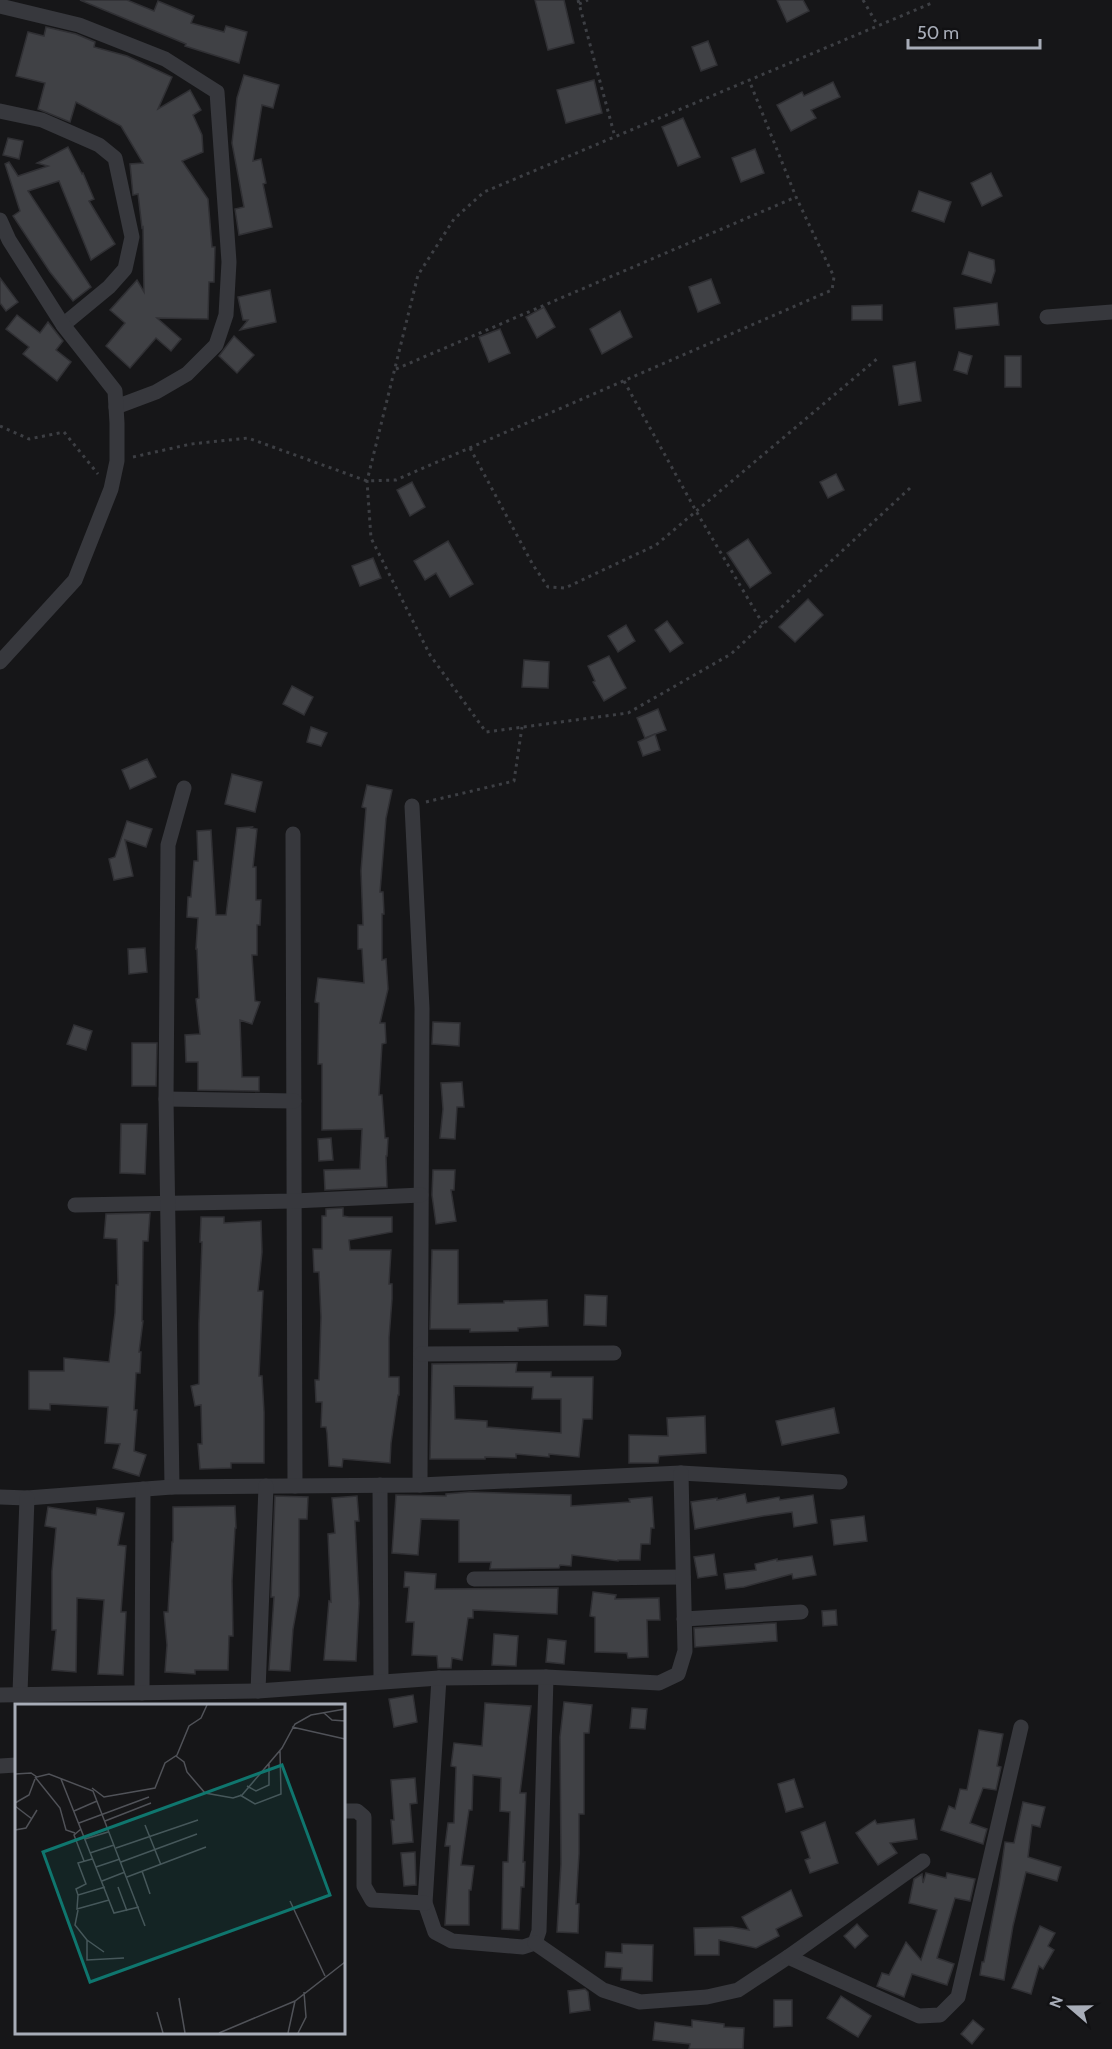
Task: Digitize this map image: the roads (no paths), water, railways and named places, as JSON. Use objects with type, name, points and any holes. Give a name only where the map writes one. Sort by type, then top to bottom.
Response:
[{"type":"street","points":[[0,6],[79,25],[165,59],[217,92],[229,262],[226,315],[216,345],[187,374],[156,392],[116,407]]},
{"type":"street","points":[[0,111],[42,120],[99,145],[115,158],[132,237],[125,269],[109,287],[63,325]]},
{"type":"street","points":[[0,220],[9,240],[63,325],[115,391],[117,461],[111,489],[75,580],[0,662]]},
{"type":"street","points":[[1047,317],[1112,312]]},
{"type":"street","points":[[172,1487],[166,1099],[168,845],[184,788]]},
{"type":"street","points":[[412,806],[422,1008],[420,1485]]},
{"type":"street","points":[[293,834],[295,1486]]},
{"type":"street","points":[[166,1099],[294,1101]]},
{"type":"street","points":[[75,1205],[294,1201],[421,1195]]},
{"type":"street","points":[[421,1353],[614,1353]]},
{"type":"street","points":[[0,1695],[142,1693],[187,1699],[258,1691],[439,1678],[546,1677],[659,1683],[678,1674],[685,1651],[681,1473]]},
{"type":"street","points":[[0,1497],[27,1498],[172,1487],[420,1485],[681,1473],[840,1482]]},
{"type":"street","points":[[380,1485],[381,1682]]},
{"type":"street","points":[[258,1691],[266,1486]]},
{"type":"street","points":[[142,1693],[143,1489]]},
{"type":"street","points":[[20,1694],[27,1498]]},
{"type":"street","points":[[474,1579],[683,1577]]},
{"type":"street","points":[[684,1619],[801,1612]]},
{"type":"street","points":[[439,1678],[425,1903],[435,1932],[452,1941],[523,1947],[535,1942],[539,1931],[546,1677]]},
{"type":"street","points":[[788,1957],[919,2016],[940,2016],[957,1997],[1021,1727]]},
{"type":"street","points":[[0,1766],[15,1765]]},
{"type":"street","points":[[345,1811],[357,1811],[364,1817],[364,1886],[372,1900],[425,1903]]},
{"type":"street","points":[[535,1942],[603,1990],[640,2002],[707,1997],[738,1990],[923,1861]]}]
